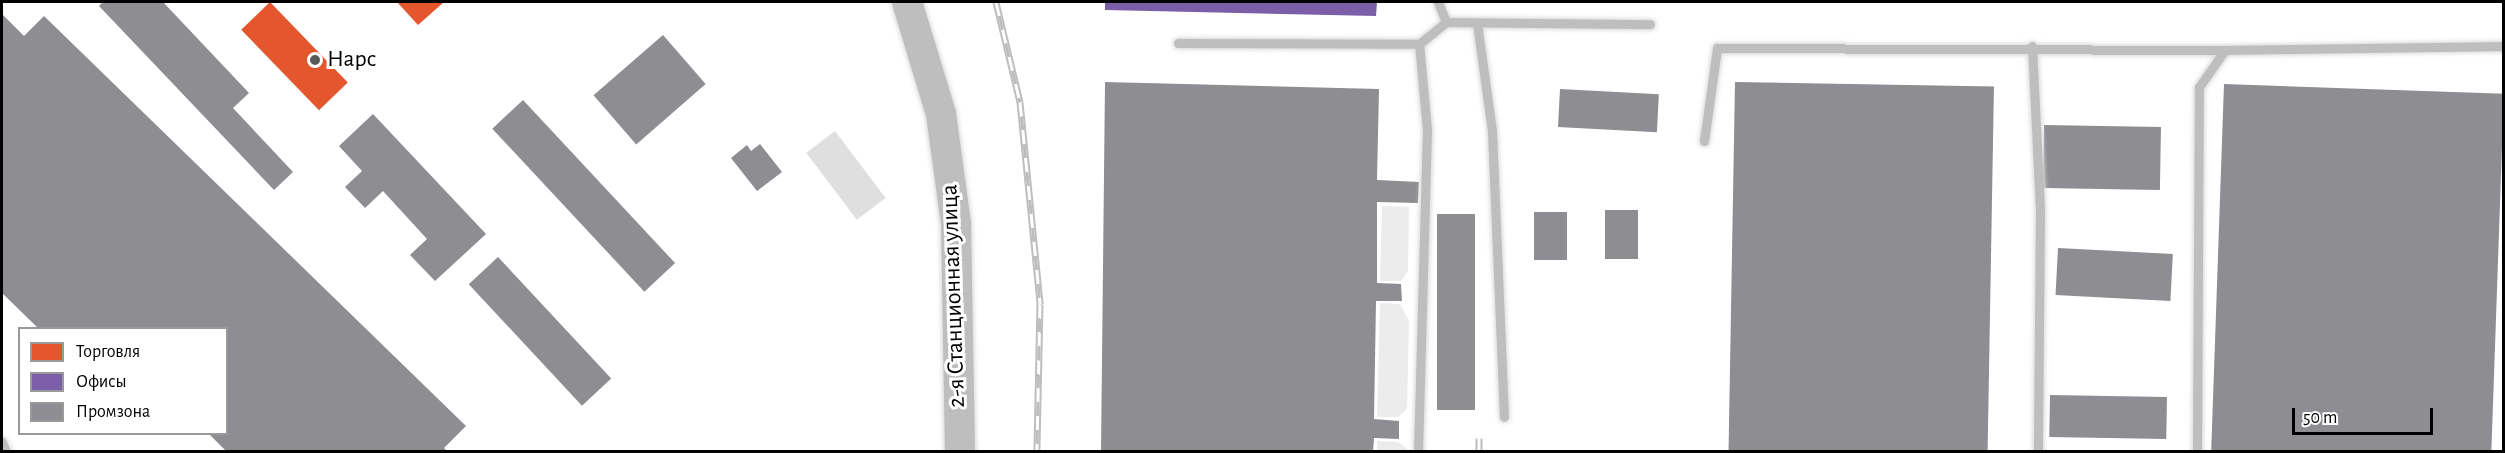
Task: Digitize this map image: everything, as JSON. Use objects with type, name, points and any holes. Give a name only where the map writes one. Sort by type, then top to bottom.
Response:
[{"type":"main road","name":"2-я Станционная улица","points":[[907,2],[941,114],[956,224],[960,452]]},
{"type":"lane","points":[[1437,2],[1446,22]]},
{"type":"lane","points":[[1178,43],[1419,44],[1446,22],[1650,24]]},
{"type":"lane","points":[[1477,23],[1492,132],[1504,417]]},
{"type":"lane","points":[[1418,452],[1427,130],[1419,44]]},
{"type":"lane","points":[[1704,141],[1717,48],[2032,46],[2225,50],[2504,45]]},
{"type":"lane","points":[[2032,46],[2040,211],[2038,452]]},
{"type":"lane","points":[[2197,452],[2199,87],[2225,50]]},
{"type":"lane","points":[[2,442],[6,452]]},
{"type":"shaded area","points":[[1382,206],[1409,207],[1408,271],[1401,281],[1380,281]]},
{"type":"shaded area","points":[[1380,303],[1400,304],[1409,321],[1407,409],[1398,417],[1377,417]]},
{"type":"shaded area","points":[[1377,441],[1398,442],[1410,451],[1377,451]]},
{"type":"building: Торговля","points":[[270,2],[348,83],[319,110],[241,30]]},
{"type":"building: Торговля","points":[[397,2],[444,2],[418,25]]},
{"type":"building: Офисы","points":[[1105,2],[1377,2],[1376,16],[1105,10]]},
{"type":"building: Промзона","points":[[103,2],[163,2],[249,93],[233,108],[293,172],[274,190],[99,6]]},
{"type":"building: Промзона","points":[[2,14],[24,36],[44,16],[466,426],[444,448],[448,452],[227,452],[210,435],[228,435],[228,327],[37,327],[2,293]]},
{"type":"building: Промзона","points":[[663,35],[706,84],[636,144],[594,95]]},
{"type":"building: Промзона","points":[[1105,82],[1379,89],[1377,180],[1419,182],[1418,203],[1377,202],[1377,283],[1401,284],[1402,301],[1376,301],[1374,419],[1399,421],[1399,439],[1374,438],[1373,452],[1101,452]]},
{"type":"building: Промзона","points":[[1735,82],[1994,87],[1988,452],[1729,452]]},
{"type":"building: Промзона","points":[[2224,84],[2504,94],[2491,452],[2211,452]]},
{"type":"building: Промзона","points":[[1560,89],[1659,94],[1657,132],[1558,127]]},
{"type":"building: Промзона","points":[[523,100],[675,263],[644,292],[492,129]]},
{"type":"building: Промзона","points":[[373,114],[486,234],[435,281],[410,255],[427,239],[383,191],[365,208],[345,187],[362,171],[339,146]]},
{"type":"building: Промзона","points":[[2044,125],[2161,127],[2160,190],[2043,188]]},
{"type":"building: Промзона","points":[[760,144],[782,172],[757,191],[731,158],[747,145],[751,151]]},
{"type":"building: Промзона","points":[[1605,210],[1638,210],[1638,259],[1605,259]]},
{"type":"building: Промзона","points":[[1534,212],[1567,212],[1567,260],[1534,260]]},
{"type":"building: Промзона","points":[[1437,214],[1475,214],[1475,410],[1437,410]]},
{"type":"building: Промзона","points":[[2058,248],[2173,254],[2170,301],[2056,295]]},
{"type":"building: Промзона","points":[[498,257],[611,378],[582,406],[469,284]]},
{"type":"building: Промзона","points":[[2050,395],[2167,397],[2166,439],[2049,437]]},
{"type":"building: Прочее","points":[[835,131],[886,198],[857,220],[806,153]]},
{"type":"railway","points":[[996,2],[1020,102],[1040,304],[1037,452]]},
{"type":"railway","points":[[1479,438],[1479,452]]},
{"type":"place","name":"Нарс","points":[[315,60]]}]
